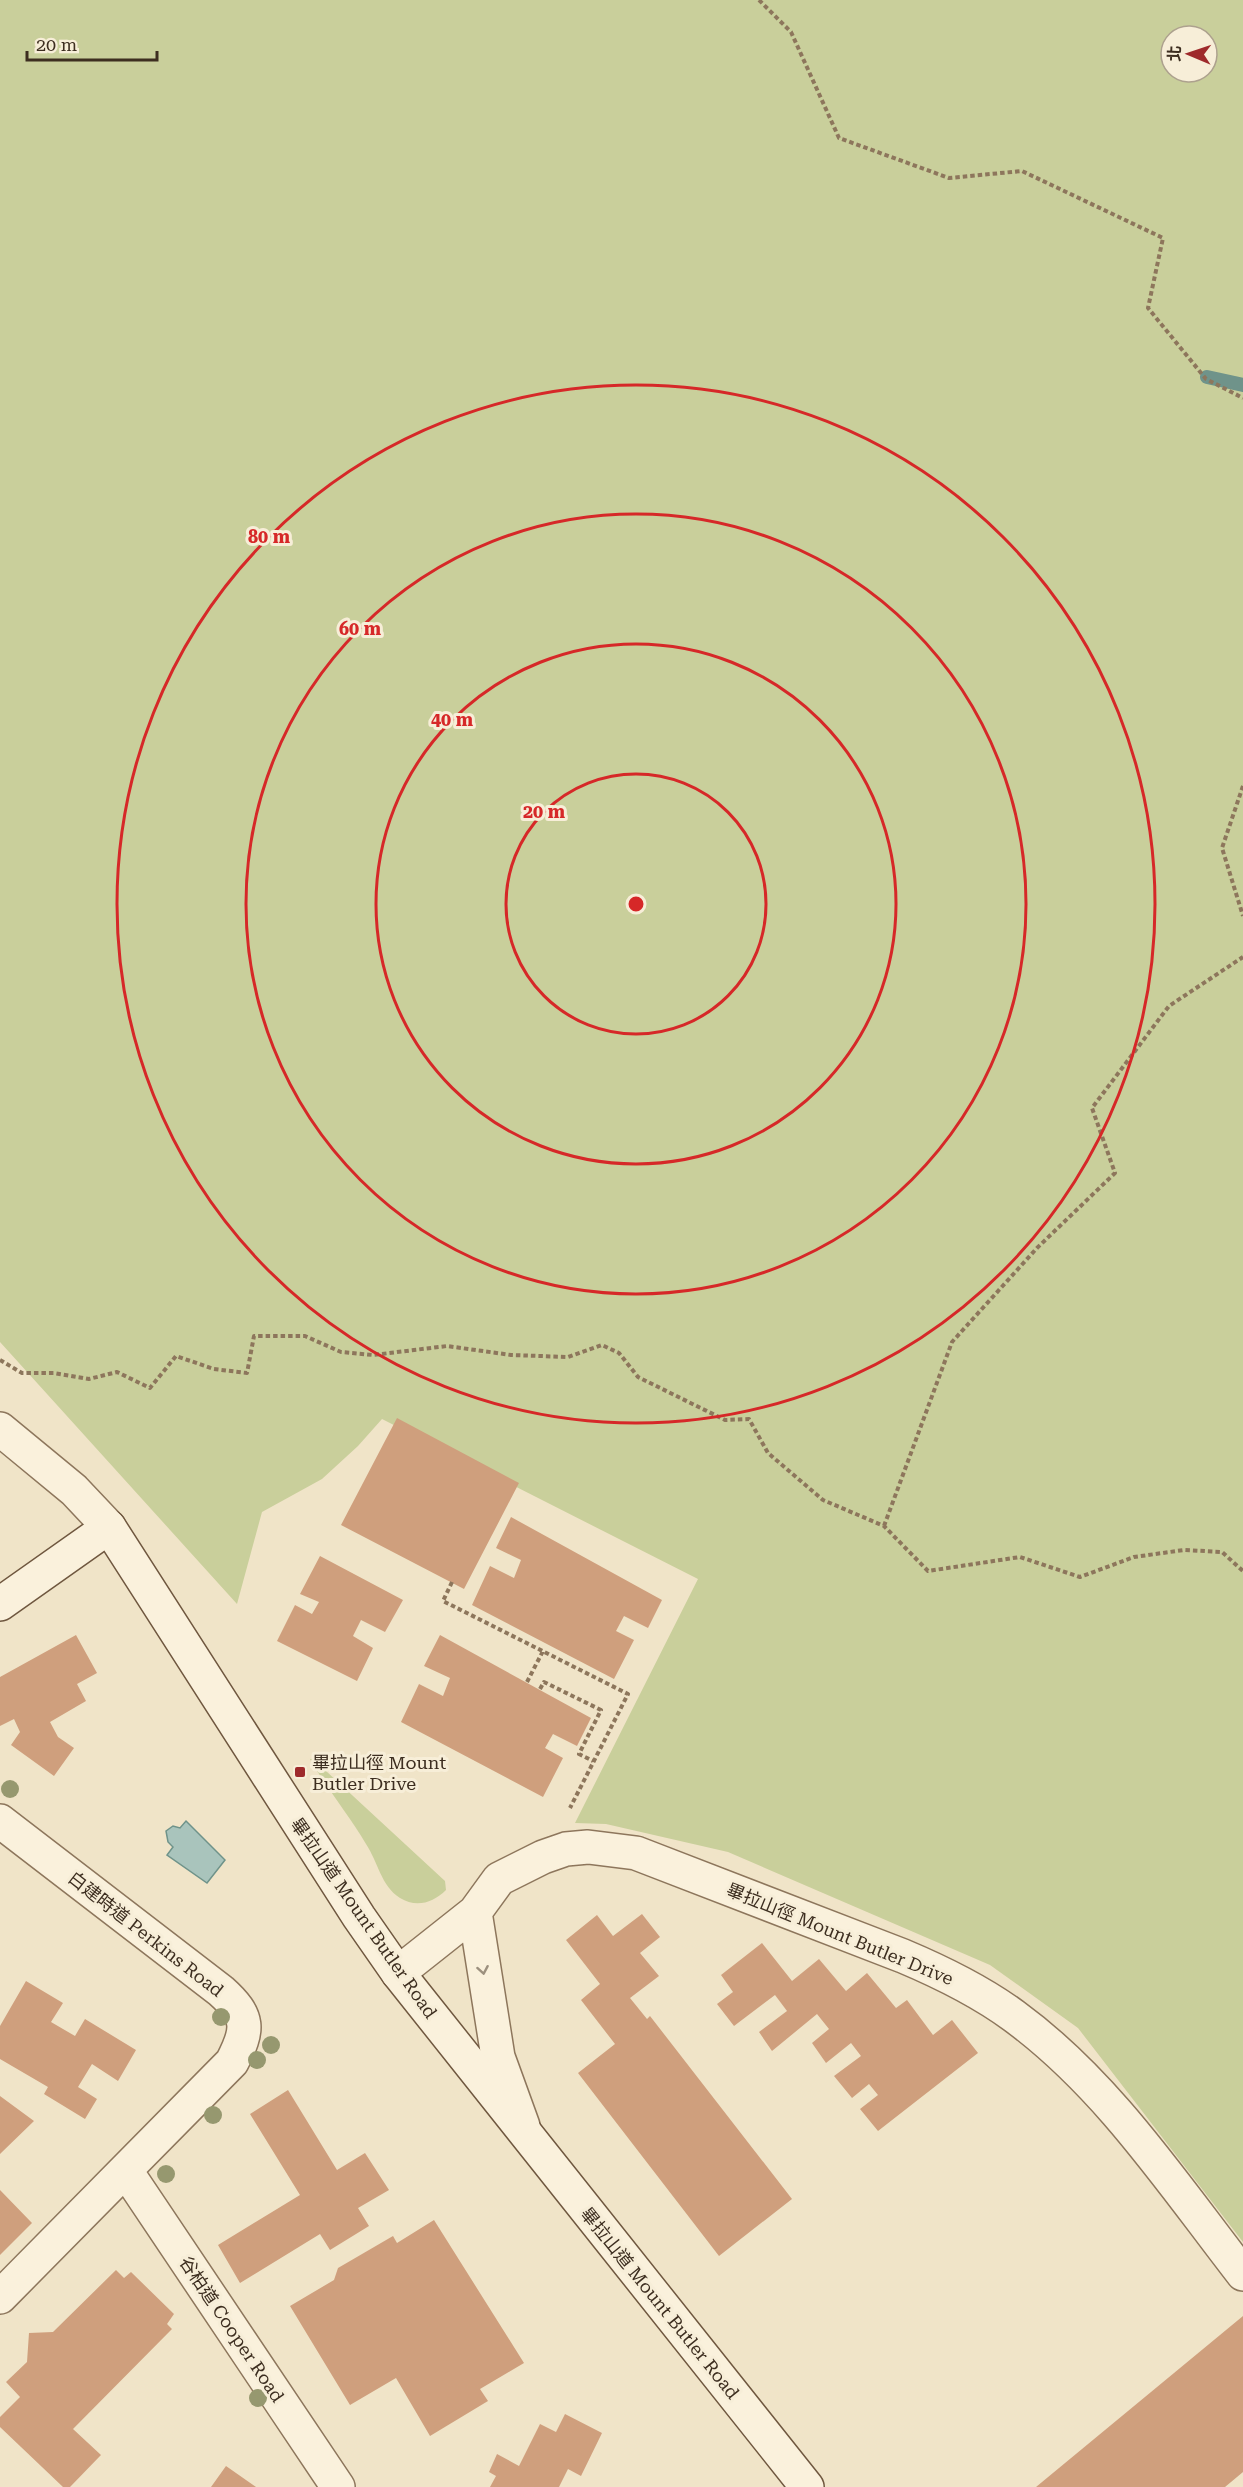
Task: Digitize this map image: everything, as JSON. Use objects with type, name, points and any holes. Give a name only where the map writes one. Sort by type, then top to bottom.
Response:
[{"type":"street","name":"畢拉山道 Mount Butler Road","points":[[0,1429],[74,1490],[109,1527],[358,1917],[398,1973],[807,2487]]},
{"type":"street","points":[[0,1604],[109,1527]]},
{"type":"street","name":"白建時道 Perkins Road","points":[[0,1821],[239,2007],[245,2025],[244,2038],[232,2062],[0,2296]]},
{"type":"street","name":"畢拉山徑 Mount Butler Drive","points":[[398,1973],[475,1912],[484,1895],[500,1878],[520,1866],[566,1849],[611,1848],[636,1853],[942,1972],[1013,2015],[1078,2070],[1129,2128],[1243,2274]]},
{"type":"street","points":[[475,1912],[498,2057],[526,2134]]},
{"type":"street","name":"谷柏道 Cooper Road","points":[[126,2171],[338,2487]]},
{"type":"path","points":[[759,0],[791,32],[839,138],[949,178],[1022,171],[1163,238],[1148,308],[1206,379],[1243,398]]},
{"type":"path","points":[[1243,786],[1222,848],[1243,916]]},
{"type":"path","points":[[884,1526],[952,1342],[1037,1248],[1115,1173],[1092,1108],[1169,1006],[1243,957]]},
{"type":"path","points":[[0,1360],[22,1373],[54,1373],[89,1379],[117,1372],[150,1388],[176,1356],[214,1369],[247,1373],[254,1336],[305,1336],[341,1352],[373,1354],[447,1346],[511,1355],[568,1357],[602,1345],[619,1353],[638,1377],[725,1420],[749,1419],[768,1453],[824,1500],[884,1526],[928,1571],[1020,1557],[1080,1577],[1134,1557],[1184,1550],[1222,1552],[1243,1571]]},
{"type":"path","points":[[452,1582],[443,1601],[627,1694],[589,1770]]},
{"type":"path","points":[[527,1682],[543,1651]]},
{"type":"path","points":[[540,1689],[544,1682],[601,1710],[579,1754],[594,1761]]},
{"type":"green space","points":[[0,0],[1243,0],[1243,2242],[1078,2028],[990,1965],[728,1852],[606,1824],[575,1823],[698,1579],[382,1419],[358,1446],[322,1479],[262,1512],[237,1604],[0,1342]]},
{"type":"green space","points":[[310,1759],[313,1759],[445,1881],[446,1890],[436,1898],[424,1903],[406,1901],[394,1893],[388,1887],[359,1833]]},
{"type":"water","points":[[186,1821],[225,1860],[207,1883],[167,1855],[173,1847],[168,1842],[166,1831],[173,1826],[180,1828]]},
{"type":"building","points":[[397,1418],[519,1483],[464,1589],[341,1525]]},
{"type":"building","points":[[511,1517],[662,1600],[648,1628],[624,1616],[616,1631],[634,1640],[614,1679],[472,1605],[490,1566],[514,1578],[521,1560],[496,1548]]},
{"type":"building","points":[[320,1556],[403,1600],[385,1632],[361,1620],[353,1636],[373,1648],[357,1681],[277,1641],[295,1605],[312,1614],[319,1602],[300,1594]]},
{"type":"building","points":[[76,1635],[97,1673],[77,1684],[86,1701],[50,1722],[58,1737],[74,1748],[54,1776],[11,1745],[20,1732],[14,1719],[0,1726],[0,1677]]},
{"type":"building","points":[[440,1635],[591,1718],[577,1746],[553,1734],[545,1748],[563,1758],[543,1797],[401,1722],[419,1684],[443,1696],[450,1678],[424,1666]]},
{"type":"building","points":[[642,1914],[660,1937],[640,1953],[659,1976],[630,1998],[647,2019],[650,2016],[792,2199],[719,2256],[578,2073],[615,2044],[581,2000],[600,1984],[566,1940],[597,1915],[613,1936]]},
{"type":"building","points":[[762,1943],[792,1981],[819,1959],[846,1991],[867,1973],[896,2008],[907,2000],[933,2035],[952,2020],[978,2053],[878,2131],[860,2109],[878,2095],[869,2084],[852,2098],[834,2076],[861,2056],[851,2043],[826,2063],[812,2043],[829,2029],[817,2014],[772,2051],[759,2032],[787,2011],[775,1995],[734,2026],[717,2004],[733,1992],[721,1975]]},
{"type":"building","points":[[26,1981],[63,2003],[51,2022],[75,2036],[85,2019],[136,2050],[118,2081],[92,2064],[78,2087],[97,2099],[85,2119],[44,2094],[48,2087],[0,2059],[0,2026]]},
{"type":"building","points":[[288,2090],[337,2170],[365,2153],[389,2190],[358,2208],[369,2226],[330,2250],[320,2234],[240,2283],[218,2245],[300,2195],[250,2114]]},
{"type":"building","points":[[0,2096],[34,2121],[0,2154]]},
{"type":"building","points":[[0,2190],[32,2223],[0,2255]]},
{"type":"building","points":[[434,2220],[524,2363],[480,2389],[488,2401],[430,2436],[396,2378],[350,2405],[290,2306],[334,2280],[338,2268],[393,2236],[397,2243]]},
{"type":"building","points":[[116,2270],[124,2278],[131,2272],[174,2314],[167,2324],[172,2329],[73,2429],[101,2455],[70,2487],[63,2487],[0,2427],[0,2417],[20,2397],[6,2382],[27,2362],[29,2333],[53,2332]]},
{"type":"building","points":[[1243,2316],[1243,2472],[1225,2487],[1036,2487]]},
{"type":"building","points":[[565,2414],[602,2433],[581,2476],[568,2469],[559,2487],[490,2487],[496,2476],[489,2472],[497,2454],[519,2466],[540,2424],[556,2432]]},
{"type":"building","points":[[226,2466],[256,2487],[211,2487]]},
{"type":"waterway","points":[[1207,377],[1243,385]]},
{"type":"place","name":"畢拉山徑 Mount Butler Drive","points":[[300,1772]]}]
